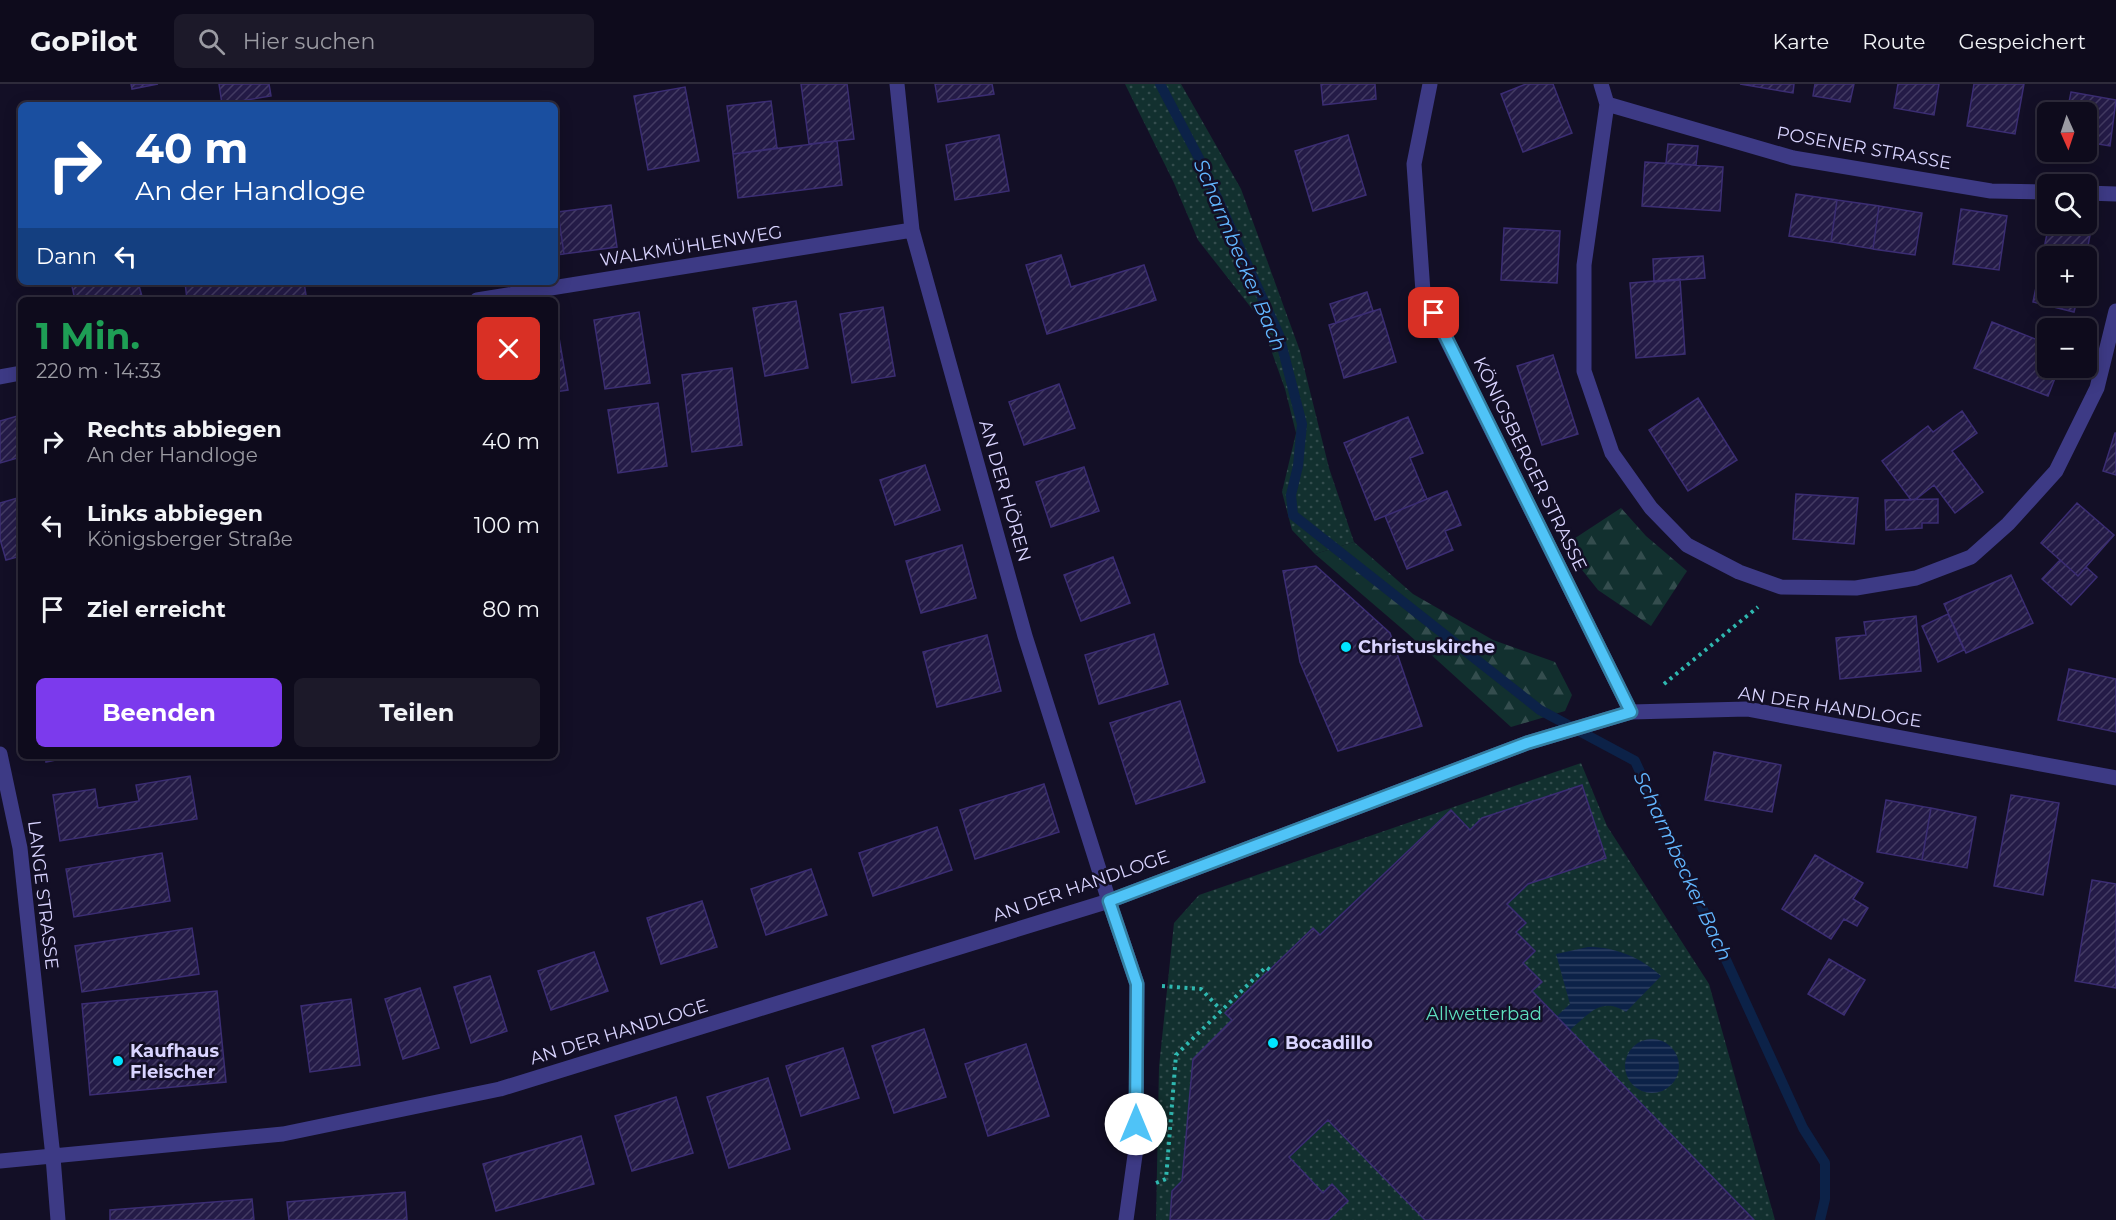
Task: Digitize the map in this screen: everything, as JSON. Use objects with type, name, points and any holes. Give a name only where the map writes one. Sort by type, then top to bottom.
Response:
[{"type":"street","name":"AN DER HÖREN","points":[[897,84],[912,230],[1025,636],[1137,984],[1136,1148],[1126,1220]]},
{"type":"street","name":"KÖNIGSBERGER STRASSE","points":[[1430,84],[1413,164],[1423,292],[1631,712]]},
{"type":"street","points":[[1601,84],[1607,104],[1584,265],[1584,371],[1612,453],[1651,508],[1688,545],[1739,572],[1781,587],[1856,588],[1916,578],[1971,557],[2008,524],[2056,471],[2097,388],[2116,311]]},
{"type":"street","name":"POSENER STRASSE","points":[[1607,104],[1793,158],[1991,190],[2037,192]]},
{"type":"street","points":[[2097,193],[2116,194]]},
{"type":"street","name":"WALKMÜHLENWEG","points":[[496,297],[912,230]]},
{"type":"street","points":[[0,377],[18,374]]},
{"type":"street","name":"AN DER HANDLOGE","points":[[0,1161],[283,1134],[500,1089],[1109,901],[1527,743],[1631,712],[1747,709],[2116,778]]},
{"type":"street","name":"LANGE STRASSE","points":[[0,754],[20,848],[58,1220]]},
{"type":"path","points":[[1631,712],[1781,587]]},
{"type":"path","points":[[1129,1196],[1166,1179],[1176,1055],[1266,967],[1270,970]]},
{"type":"path","points":[[1137,984],[1201,988],[1221,1010]]},
{"type":"green space","points":[[1125,84],[1181,84],[1241,189],[1300,351],[1329,468],[1354,542],[1315,554],[1292,530],[1282,492],[1296,433],[1285,389],[1260,319],[1198,240],[1174,183]]},
{"type":"green space","points":[[1621,508],[1646,536],[1687,571],[1651,626],[1598,590],[1563,546]]},
{"type":"green space","points":[[1354,542],[1413,594],[1493,640],[1555,662],[1572,695],[1565,711],[1511,727],[1315,554]]},
{"type":"green space","name":"Allwetterbad","points":[[1581,763],[1607,826],[1709,984],[1775,1220],[1156,1220],[1159,1067],[1174,923],[1199,895]]},
{"type":"water","points":[[1588,947],[1627,954],[1645,963],[1661,976],[1626,1012],[1602,1006],[1589,1013],[1570,1030],[1557,1016],[1570,1004],[1556,954]]},
{"type":"water","points":[[1652,1039],[1662,1041],[1671,1047],[1677,1056],[1679,1066],[1677,1076],[1671,1085],[1662,1091],[1652,1093],[1642,1091],[1633,1085],[1627,1076],[1625,1066],[1627,1056],[1633,1047],[1642,1041]]},
{"type":"building","points":[[131,84],[158,84],[132,89]]},
{"type":"building","points":[[219,84],[269,84],[271,96],[222,102]]},
{"type":"building","points":[[801,84],[847,84],[854,139],[809,144]]},
{"type":"building","points":[[935,84],[992,84],[994,94],[938,102]]},
{"type":"building","points":[[1321,84],[1375,84],[1376,99],[1323,105]]},
{"type":"building","points":[[1526,84],[1553,84],[1572,133],[1523,152],[1501,94]]},
{"type":"building","points":[[1740,84],[1794,84],[1793,93]]},
{"type":"building","points":[[1815,84],[1854,84],[1850,102],[1813,96]]},
{"type":"building","points":[[1898,84],[1939,84],[1934,115],[1894,108]]},
{"type":"building","points":[[1974,84],[2024,84],[2015,134],[1967,126]]},
{"type":"building","points":[[685,87],[699,161],[648,170],[634,96]]},
{"type":"building","points":[[2071,92],[2116,100],[2110,146],[2097,144],[2097,102],[2069,102]]},
{"type":"building","points":[[771,101],[777,148],[733,154],[727,106]]},
{"type":"building","points":[[999,135],[1009,191],[955,200],[946,145]]},
{"type":"building","points":[[1348,135],[1366,195],[1313,211],[1295,151]]},
{"type":"building","points":[[837,141],[842,185],[738,198],[733,154]]},
{"type":"building","points":[[1668,144],[1698,146],[1696,165],[1666,163]]},
{"type":"building","points":[[1645,162],[1723,167],[1720,211],[1642,206]]},
{"type":"building","points":[[1796,194],[1837,200],[1831,242],[1789,236]]},
{"type":"building","points":[[1837,200],[1879,206],[1873,249],[1831,242]]},
{"type":"building","points":[[611,205],[617,247],[564,254],[558,212]]},
{"type":"building","points":[[1879,206],[1922,213],[1915,255],[1873,249]]},
{"type":"building","points":[[1961,209],[2007,216],[1999,270],[1953,264]]},
{"type":"building","points":[[558,212],[564,254],[558,255]]},
{"type":"building","points":[[1504,228],[1560,231],[1557,283],[1501,280]]},
{"type":"building","points":[[2047,234],[2090,234],[2088,246],[2044,246]]},
{"type":"building","points":[[1061,255],[1071,287],[1144,265],[1156,300],[1047,334],[1026,265]]},
{"type":"building","points":[[1703,256],[1705,278],[1654,282],[1653,259]]},
{"type":"building","points":[[1680,279],[1685,354],[1636,358],[1630,283]]},
{"type":"building","points":[[2037,282],[2037,303],[2033,302]]},
{"type":"building","points":[[72,285],[139,285],[142,297],[74,297]]},
{"type":"building","points":[[185,285],[304,285],[306,295],[291,297],[187,297]]},
{"type":"building","points":[[1367,292],[1373,311],[1336,323],[1330,304]]},
{"type":"building","points":[[796,301],[808,368],[765,376],[753,308]]},
{"type":"building","points":[[2049,306],[2076,306],[2074,312]]},
{"type":"building","points":[[883,307],[895,376],[852,383],[840,314]]},
{"type":"building","points":[[1380,309],[1396,362],[1344,378],[1329,325]]},
{"type":"building","points":[[639,312],[650,383],[605,389],[594,320]]},
{"type":"building","points":[[1992,322],[2037,340],[2037,378],[2055,378],[2048,396],[1974,368]]},
{"type":"building","points":[[558,332],[568,390],[558,392]]},
{"type":"building","points":[[1553,355],[1578,434],[1542,445],[1517,366]]},
{"type":"building","points":[[732,368],[742,445],[692,452],[682,375]]},
{"type":"building","points":[[1059,384],[1075,428],[1024,445],[1009,402]]},
{"type":"building","points":[[1698,398],[1737,460],[1688,491],[1649,430]]},
{"type":"building","points":[[658,403],[667,466],[618,473],[608,410]]},
{"type":"building","points":[[1962,411],[1977,433],[1952,451],[1983,492],[1955,513],[1934,485],[1916,499],[1911,500],[1882,461],[1928,426],[1933,432]]},
{"type":"building","points":[[18,416],[18,458],[0,463],[0,421]]},
{"type":"building","points":[[1408,417],[1423,453],[1410,458],[1427,499],[1375,520],[1344,443]]},
{"type":"building","points":[[2116,433],[2116,475],[2103,471]]},
{"type":"building","points":[[925,465],[940,510],[895,525],[880,480]]},
{"type":"building","points":[[1084,467],[1099,511],[1051,527],[1036,482]]},
{"type":"building","points":[[1447,491],[1461,525],[1445,531],[1453,550],[1407,569],[1385,516]]},
{"type":"building","points":[[1796,494],[1858,498],[1854,544],[1793,539]]},
{"type":"building","points":[[18,498],[18,557],[6,560],[0,539],[0,503]]},
{"type":"building","points":[[1938,499],[1938,523],[1922,523],[1922,528],[1886,530],[1885,500]]},
{"type":"building","points":[[2077,503],[2114,535],[2078,576],[2041,543]]},
{"type":"building","points":[[962,545],[976,598],[921,613],[906,561]]},
{"type":"building","points":[[1113,557],[1130,603],[1081,621],[1064,575]]},
{"type":"building","points":[[2060,560],[2078,576],[2086,567],[2097,577],[2071,605],[2042,579]]},
{"type":"building","name":"Christuskirche","points":[[1316,566],[1390,633],[1422,726],[1338,751],[1300,662],[1283,571]]},
{"type":"building","points":[[2011,575],[2033,623],[1966,653],[1944,604]]},
{"type":"building","points":[[1948,614],[1964,650],[1938,662],[1922,626]]},
{"type":"building","points":[[1916,616],[1921,671],[1840,679],[1836,638],[1866,635],[1864,622]]},
{"type":"building","points":[[1154,634],[1168,684],[1099,704],[1085,655]]},
{"type":"building","points":[[987,635],[1001,691],[937,707],[923,652]]},
{"type":"building","points":[[2069,669],[2116,679],[2116,732],[2058,720]]},
{"type":"building","points":[[1180,701],[1205,782],[1136,804],[1110,723]]},
{"type":"building","points":[[1714,752],[1781,765],[1772,812],[1705,800]]},
{"type":"building","points":[[190,776],[197,819],[60,841],[53,795],[95,789],[98,808],[139,801],[136,785]]},
{"type":"building","points":[[1044,784],[1059,832],[975,859],[960,810]]},
{"type":"building","name":"Allwetterbad","points":[[1582,785],[1606,858],[1528,884],[1507,904],[1526,923],[1516,932],[1535,951],[1523,963],[1542,982],[1532,991],[1754,1220],[1425,1220],[1328,1120],[1289,1157],[1323,1193],[1332,1184],[1348,1201],[1328,1220],[1170,1220],[1172,1191],[1182,1181],[1193,1059],[1232,1020],[1225,1013],[1313,928],[1320,935],[1451,810],[1470,830],[1482,818]]},
{"type":"building","points":[[2011,795],[2059,803],[2043,895],[1994,886]]},
{"type":"building","points":[[1886,800],[1931,808],[1922,860],[1877,852]]},
{"type":"building","points":[[1931,808],[1976,817],[1967,868],[1922,860]]},
{"type":"building","points":[[937,827],[952,870],[873,896],[859,853]]},
{"type":"building","points":[[162,853],[170,901],[74,917],[66,869]]},
{"type":"building","points":[[1815,855],[1863,883],[1853,899],[1868,908],[1857,926],[1844,919],[1831,939],[1782,909]]},
{"type":"building","points":[[811,869],[827,915],[766,935],[751,889]]},
{"type":"building","points":[[2092,880],[2116,884],[2116,988],[2075,981]]},
{"type":"building","points":[[702,901],[717,947],[661,964],[647,918]]},
{"type":"building","points":[[192,928],[199,974],[82,992],[75,946]]},
{"type":"building","points":[[594,952],[608,991],[551,1010],[538,971]]},
{"type":"building","points":[[1829,959],[1865,980],[1844,1015],[1808,994]]},
{"type":"building","points":[[490,976],[507,1031],[471,1043],[454,987]]},
{"type":"building","points":[[420,988],[439,1048],[403,1059],[385,999]]},
{"type":"building","points":[[217,991],[226,1082],[90,1095],[82,1004]]},
{"type":"building","points":[[351,999],[360,1065],[310,1072],[301,1006]]},
{"type":"building","points":[[924,1029],[946,1097],[894,1113],[872,1046]]},
{"type":"building","points":[[1026,1044],[1049,1116],[988,1136],[965,1064]]},
{"type":"building","points":[[843,1048],[859,1098],[801,1116],[786,1066]]},
{"type":"building","points":[[768,1078],[790,1149],[729,1168],[707,1097]]},
{"type":"building","points":[[676,1097],[693,1153],[632,1171],[615,1116]]},
{"type":"building","points":[[581,1136],[594,1184],[496,1211],[483,1164]]},
{"type":"building","points":[[405,1192],[407,1220],[289,1220],[287,1202]]},
{"type":"building","points":[[252,1199],[254,1220],[110,1220],[110,1210]]},
{"type":"waterway","name":"Scharmbecker Bach","points":[[1160,84],[1202,164],[1279,335],[1302,424],[1298,466],[1291,495],[1293,515],[1540,710],[1635,761],[1803,1128],[1825,1163],[1825,1199],[1820,1220]]},
{"type":"place","name":"Christuskirche","points":[[1346,647]]},
{"type":"place","name":"Bocadillo","points":[[1273,1043]]},
{"type":"place","name":"Kaufhaus Fleischer","points":[[118,1061]]},
{"type":"route","points":[[1136,1124],[1137,984],[1109,901],[1527,743],[1631,712],[1434,313]]}]
